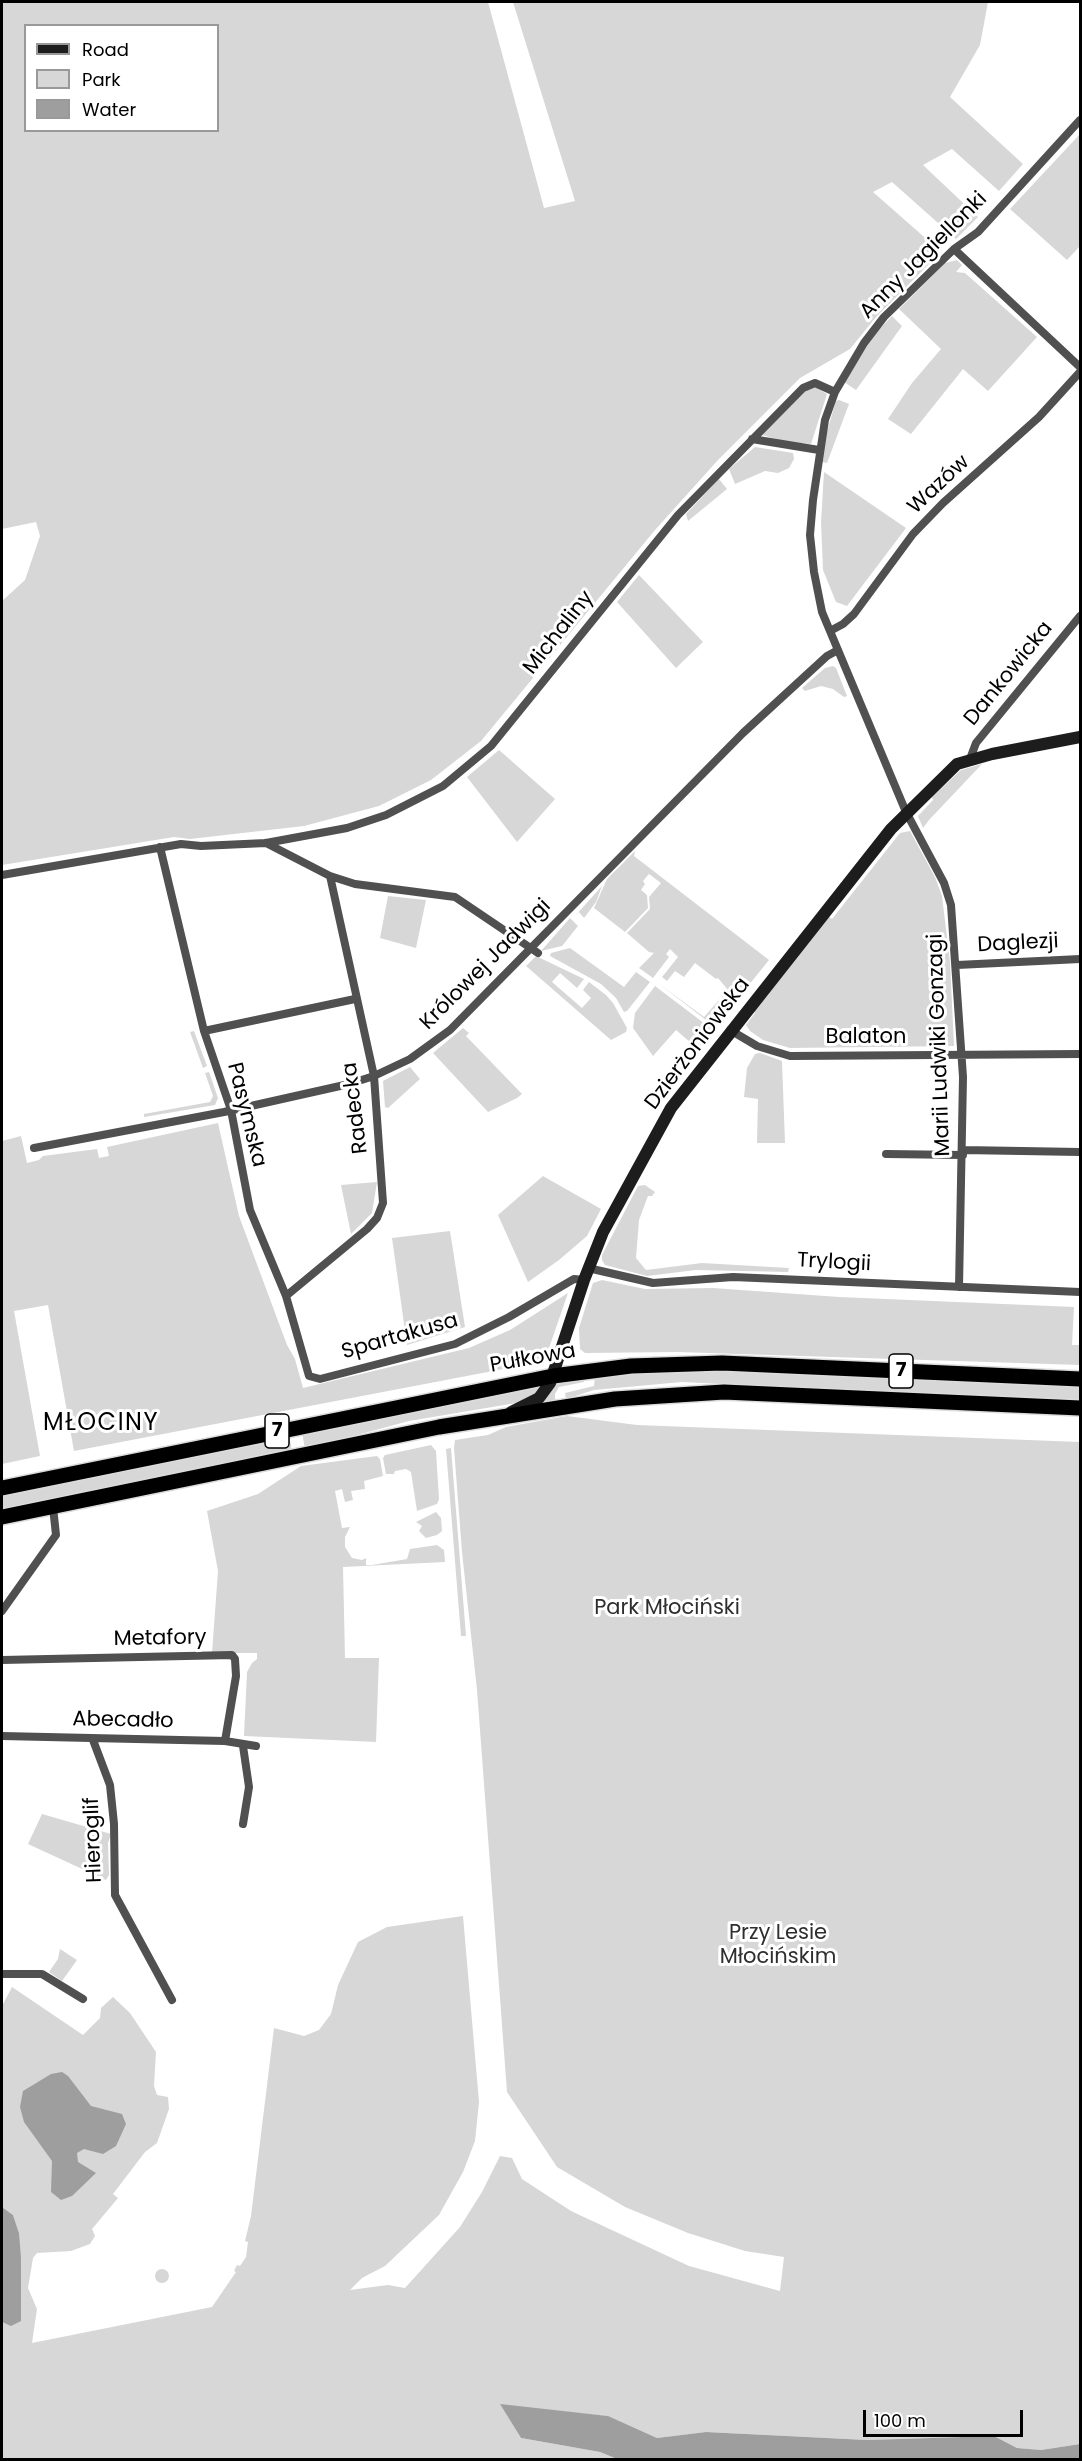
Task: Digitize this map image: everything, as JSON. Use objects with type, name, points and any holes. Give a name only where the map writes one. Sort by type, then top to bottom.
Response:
[{"type":"highway","name":"Pułkowa","points":[[2,1488],[553,1376],[631,1366],[722,1363],[1080,1379]]},
{"type":"highway","name":"7","points":[[2,1517],[502,1417],[615,1399],[705,1392],[1080,1408]]},
{"type":"street","name":"Anny Jagiellonki","points":[[906,812],[830,631],[814,572],[810,535],[819,450],[835,392],[849,363],[884,317],[954,249],[978,232],[1080,120]]},
{"type":"street","points":[[954,249],[1080,367]]},
{"type":"street","name":"Wazów","points":[[830,631],[848,620],[921,526],[1039,417],[1080,372]]},
{"type":"street","name":"Michaliny","points":[[2,875],[181,844],[201,846],[266,843],[347,828],[386,815],[443,786],[491,746],[678,515],[752,439],[809,383],[835,392]]},
{"type":"street","points":[[752,439],[819,450]]},
{"type":"street","name":"Dankowicka","points":[[970,759],[976,743],[1080,616]]},
{"type":"street","name":"Królowej Jadwigi","points":[[34,1148],[231,1110],[374,1076],[410,1059],[450,1030],[534,951],[743,733],[827,656],[838,650]]},
{"type":"street","points":[[970,759],[1080,737]]},
{"type":"street","name":"Dzierżoniowska","points":[[502,1417],[539,1398],[553,1376],[588,1268],[603,1232],[671,1108],[730,1030],[906,812],[957,764],[970,759]]},
{"type":"street","name":"Marii Ludwiki Gonzagi","points":[[906,812],[949,897],[957,965],[963,1152],[959,1287]]},
{"type":"street","points":[[266,843],[330,876],[379,888],[455,897],[534,951]]},
{"type":"street","name":"Pasymska","points":[[160,847],[204,1031],[231,1110],[250,1210],[286,1296],[306,1371],[312,1378],[320,1378]]},
{"type":"street","name":"Radecka","points":[[286,1296],[367,1229],[383,1203],[374,1076],[355,999],[330,876]]},
{"type":"street","name":"Daglezji","points":[[957,965],[1080,959]]},
{"type":"street","points":[[204,1031],[355,999]]},
{"type":"street","name":"Balaton","points":[[730,1030],[757,1046],[790,1056],[1080,1054]]},
{"type":"street","points":[[886,1154],[1080,1152]]},
{"type":"street","name":"Trylogii","points":[[588,1268],[653,1283],[733,1277],[1080,1292]]},
{"type":"street","name":"Spartakusa","points":[[320,1378],[454,1344],[509,1317],[574,1279],[584,1280]]},
{"type":"street","points":[[2,1611],[56,1535],[53,1507]]},
{"type":"street","name":"Metafory","points":[[2,1660],[232,1655],[235,1659],[236,1676],[225,1741]]},
{"type":"street","name":"Abecadło","points":[[2,1736],[93,1740],[225,1741],[243,1748],[256,1746]]},
{"type":"street","name":"Hieroglif","points":[[93,1740],[110,1785],[114,1824],[115,1895],[172,2000]]},
{"type":"street","points":[[243,1748],[249,1787],[243,1824]]},
{"type":"street","points":[[2,1974],[40,1973],[83,1999]]},
{"type":"green space","points":[[2,2],[488,2],[544,208],[575,201],[513,2],[988,2],[980,45],[950,97],[1023,164],[999,191],[952,149],[923,165],[978,217],[956,239],[892,182],[873,192],[939,250],[939,254],[876,317],[850,349],[800,378],[718,460],[655,530],[481,741],[431,780],[379,806],[304,826],[190,839],[174,837],[2,865],[2,601],[25,580],[40,536],[36,522],[2,529]]},
{"type":"green space","points":[[1080,134],[1080,246],[1067,260],[1010,209]]},
{"type":"green space","points":[[957,260],[962,265],[956,272],[965,273],[1037,337],[988,391],[963,369],[911,434],[888,419],[912,383],[941,349],[899,309],[945,263]]},
{"type":"green space","points":[[892,316],[902,326],[856,390],[844,382],[872,337]]},
{"type":"green space","points":[[815,387],[827,394],[811,444],[786,442],[762,435],[807,389]]},
{"type":"green space","points":[[836,401],[849,404],[827,463],[822,462],[825,438]]},
{"type":"green space","points":[[755,447],[793,453],[794,459],[789,468],[778,473],[765,471],[735,484],[729,469]]},
{"type":"green space","points":[[824,472],[906,528],[847,606],[836,602],[823,570],[821,522]]},
{"type":"green space","points":[[719,479],[727,489],[688,521],[686,514]]},
{"type":"green space","points":[[639,575],[703,642],[676,668],[617,602]]},
{"type":"green space","points":[[833,666],[836,668],[847,696],[844,697],[833,689],[821,686],[805,691],[802,688],[825,668]]},
{"type":"green space","points":[[499,750],[555,799],[517,842],[467,777]]},
{"type":"green space","points":[[982,764],[923,828],[918,816],[933,800],[932,797],[961,770]]},
{"type":"green space","points":[[910,831],[935,877],[942,896],[950,962],[954,1046],[790,1048],[763,1040],[750,1031],[746,1025],[755,1013],[753,1011],[828,916],[832,919],[900,833]]},
{"type":"green space","points":[[635,851],[634,856],[769,960],[715,1027],[658,983],[704,1017],[728,990],[718,978],[716,979],[695,963],[684,977],[675,971],[667,981],[662,977],[678,957],[670,949],[666,954],[669,957],[653,978],[639,968],[654,953],[649,952],[627,933],[650,909],[649,897],[661,883],[649,874],[643,881],[645,884],[641,890],[647,895],[648,908],[625,932],[594,908],[607,879]]},
{"type":"green space","points":[[602,886],[596,902],[584,918],[579,912],[574,917]]},
{"type":"green space","points":[[388,896],[426,900],[416,948],[380,938]]},
{"type":"green space","points":[[570,918],[578,926],[562,946],[541,951]]},
{"type":"green space","points":[[570,948],[624,987],[636,972],[650,982],[624,1012],[616,998],[601,984],[550,956],[551,953]]},
{"type":"green space","points":[[536,956],[584,979],[577,988],[560,973],[552,982],[582,1008],[591,998],[583,990],[589,982],[606,995],[627,1028],[626,1032],[611,1040],[526,966]]},
{"type":"green space","points":[[655,986],[713,1030],[698,1049],[676,1030],[653,1056],[633,1028],[635,1013]]},
{"type":"green space","points":[[463,1028],[469,1033],[466,1036],[522,1094],[488,1112],[433,1053]]},
{"type":"green space","points":[[194,1031],[207,1066],[203,1068],[190,1032]]},
{"type":"green space","points":[[760,1053],[782,1061],[785,1143],[757,1143],[758,1099],[744,1097],[747,1068],[755,1054]]},
{"type":"green space","points":[[410,1067],[420,1079],[388,1108],[385,1107],[383,1081]]},
{"type":"green space","points":[[209,1072],[218,1098],[215,1105],[144,1117],[144,1114],[210,1102],[213,1096],[205,1073]]},
{"type":"green space","points":[[218,1123],[239,1216],[287,1345],[295,1359],[303,1388],[469,1348],[510,1330],[568,1293],[548,1351],[540,1362],[74,1451],[48,1305],[14,1311],[40,1456],[2,1464],[2,1141],[21,1136],[27,1163],[39,1160],[43,1156],[97,1149],[99,1158],[109,1156],[107,1147]]},
{"type":"green space","points":[[543,1176],[601,1209],[587,1236],[528,1282],[498,1215]]},
{"type":"green space","points":[[377,1182],[372,1213],[351,1234],[341,1185]]},
{"type":"green space","points":[[645,1185],[655,1192],[652,1196],[648,1196],[639,1220],[636,1258],[646,1270],[702,1263],[789,1268],[788,1272],[696,1270],[647,1276],[605,1265],[602,1255],[638,1186]]},
{"type":"green space","points":[[450,1231],[465,1327],[407,1345],[392,1238]]},
{"type":"green space","points":[[602,1280],[645,1289],[713,1288],[839,1297],[1074,1307],[1072,1345],[1080,1345],[1080,1365],[677,1352],[585,1353],[580,1349],[579,1328],[593,1283]]},
{"type":"green space","points":[[717,1370],[1080,1385],[1080,1402],[682,1382],[594,1390],[566,1399],[565,1393],[594,1386],[595,1376]]},
{"type":"green space","points":[[584,1377],[584,1382],[559,1387],[555,1394],[555,1401],[542,1402],[556,1383]]},
{"type":"green space","points":[[536,1386],[540,1388],[539,1393],[516,1403],[409,1421],[305,1449],[302,1432]]},
{"type":"green space","name":"Park Młociński","points":[[567,1416],[637,1425],[1080,1442],[1080,2444],[1041,2450],[1017,2448],[994,2436],[867,2440],[706,2432],[657,2438],[607,2416],[501,2405],[521,2438],[600,2452],[617,2459],[2,2459],[2,2322],[7,2324],[21,2315],[19,2233],[13,2215],[2,2207],[2,2006],[12,1987],[83,2035],[100,2018],[101,2008],[113,1997],[130,2013],[156,2052],[154,2086],[157,2095],[168,2097],[169,2109],[157,2143],[145,2152],[113,2194],[118,2198],[92,2229],[95,2236],[90,2244],[71,2251],[37,2253],[33,2258],[28,2288],[37,2309],[32,2343],[212,2307],[236,2272],[234,2271],[237,2265],[240,2266],[246,2257],[248,2242],[245,2241],[251,2216],[274,2028],[304,2036],[319,2030],[331,2014],[338,1985],[358,1942],[387,1927],[463,1916],[479,2102],[475,2141],[463,2172],[439,2215],[385,2266],[362,2278],[350,2290],[388,2285],[405,2288],[460,2227],[482,2192],[500,2156],[512,2158],[522,2179],[571,2211],[689,2266],[780,2291],[784,2257],[745,2251],[688,2233],[625,2207],[557,2167],[507,2092],[477,1690],[462,1552],[454,1448],[455,1440],[488,1435],[506,1427]]},
{"type":"green space","points":[[289,1435],[292,1451],[2,1511],[2,1494]]},
{"type":"green space","points":[[431,1445],[436,1451],[439,1499],[437,1504],[417,1511],[411,1472],[406,1469],[395,1471],[394,1474],[386,1474],[383,1458],[385,1455]]},
{"type":"green space","points":[[451,1448],[466,1636],[461,1636],[446,1449]]},
{"type":"green space","points":[[377,1456],[380,1459],[383,1476],[364,1481],[365,1489],[351,1491],[353,1500],[345,1502],[342,1489],[335,1491],[342,1528],[350,1527],[345,1537],[345,1547],[352,1558],[362,1560],[366,1558],[366,1565],[372,1565],[407,1559],[410,1549],[437,1545],[444,1550],[445,1562],[343,1567],[345,1658],[379,1658],[376,1742],[244,1736],[247,1672],[257,1659],[257,1653],[212,1653],[218,1571],[207,1511],[258,1494],[301,1466]]},
{"type":"green space","points":[[436,1512],[441,1518],[442,1531],[426,1538],[419,1531],[422,1526],[416,1522]]},
{"type":"green space","points":[[42,1814],[111,1834],[108,1843],[109,1875],[106,1880],[28,1844]]},
{"type":"green space","points":[[60,1949],[77,1960],[62,1981],[49,1972],[58,1959]]},
{"type":"green space","points":[[162,2269],[167,2271],[169,2276],[167,2281],[162,2283],[157,2281],[155,2276],[157,2271]]},
{"type":"water","points":[[62,2072],[68,2076],[91,2106],[122,2114],[126,2124],[116,2146],[103,2154],[84,2149],[77,2153],[78,2162],[96,2173],[72,2196],[61,2200],[51,2192],[52,2161],[24,2122],[20,2107],[23,2091],[51,2074]]},
{"type":"water","points":[[2,2207],[13,2215],[19,2233],[21,2258],[21,2321],[11,2326],[2,2322]]},
{"type":"water","points":[[500,2404],[608,2416],[657,2438],[706,2432],[867,2440],[994,2436],[1017,2448],[1041,2450],[1080,2444],[1080,2459],[617,2459],[600,2452],[521,2438]]},
{"type":"district","name":"MŁOCINY","points":[[101,1424]]},
{"type":"park label","name":"Przy Lesie Młocińskim","points":[[778,1946]]}]
